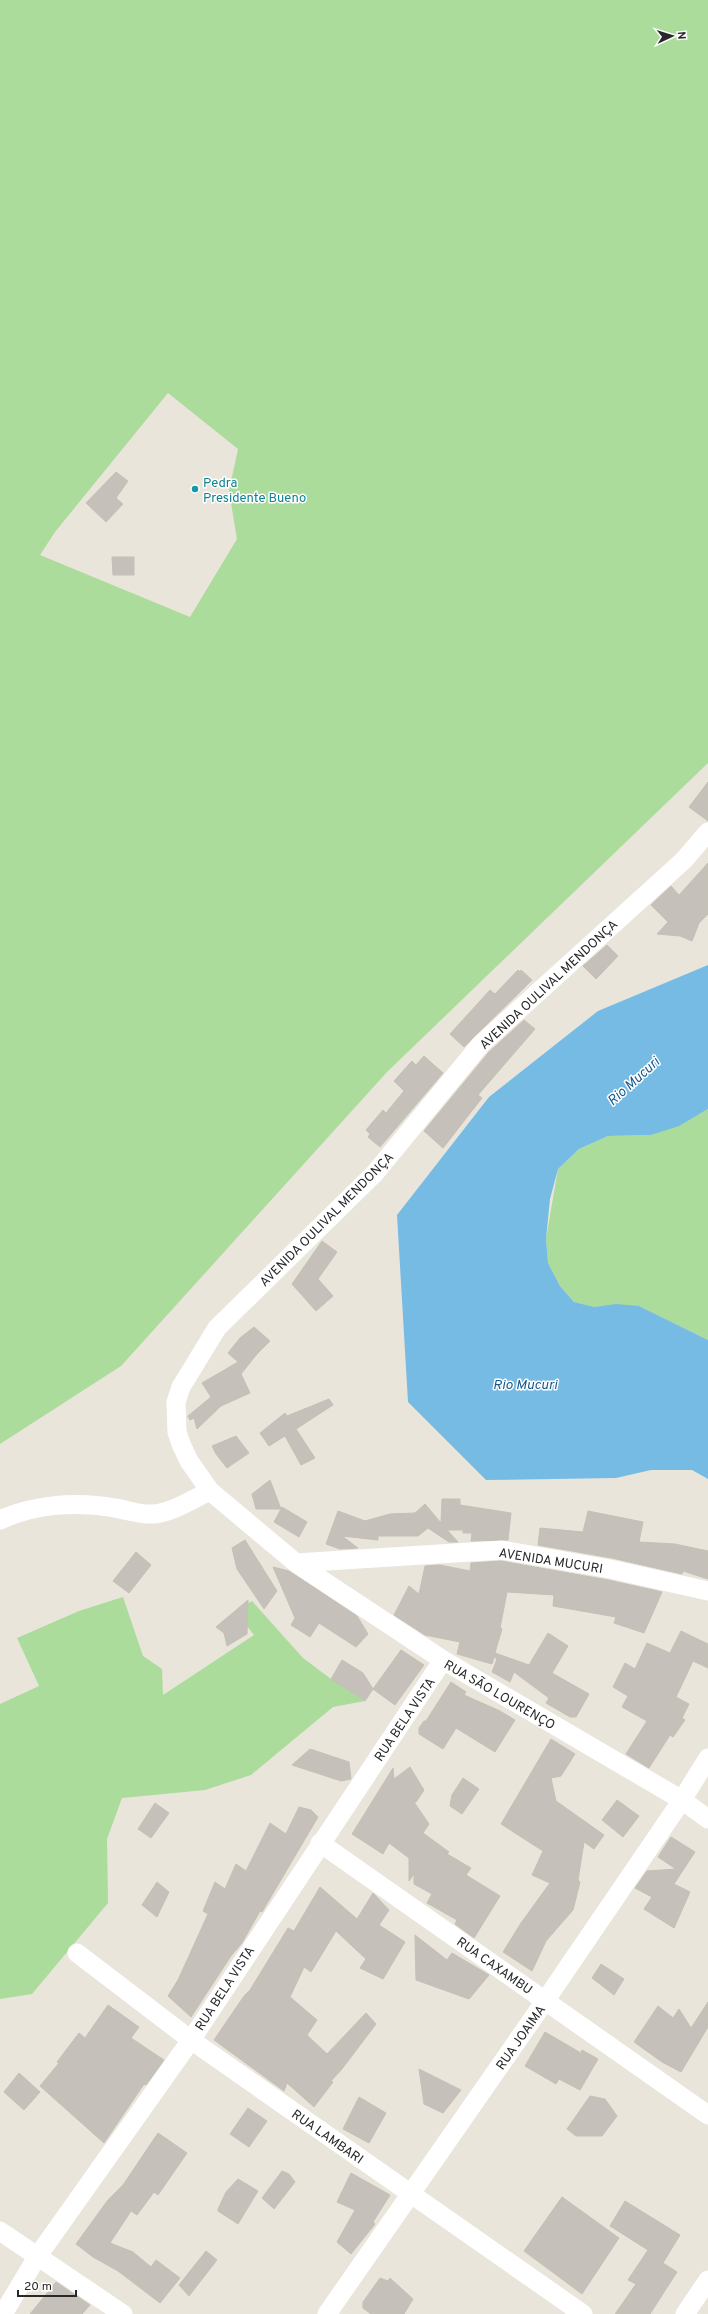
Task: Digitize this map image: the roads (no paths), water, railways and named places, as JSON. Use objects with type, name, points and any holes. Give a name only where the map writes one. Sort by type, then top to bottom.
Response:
[{"type":"street","name":"AVENIDA OULIVAL MENDONÇA","points":[[296,1563],[210,1490],[189,1461],[177,1432],[176,1402],[180,1387],[217,1328],[375,1173],[482,1044],[684,860],[708,832]]},
{"type":"street","points":[[0,1520],[27,1510],[49,1506],[93,1505],[137,1513],[154,1514],[167,1511],[210,1490]]},
{"type":"street","name":"AVENIDA MUCURI","points":[[296,1563],[502,1550],[610,1569],[708,1591]]},
{"type":"street","name":"RUA SÃO LOURENÇO","points":[[296,1563],[443,1660],[682,1800],[708,1819]]},
{"type":"street","name":"RUA BELA VISTA","points":[[3,2314],[37,2257],[191,2040],[320,1843],[443,1660]]},
{"type":"street","name":"RUA JOAIMA","points":[[327,2314],[545,2001],[682,1800],[708,1758]]},
{"type":"street","name":"RUA CAXAMBU","points":[[320,1843],[708,2115]]},
{"type":"street","name":"RUA LAMBARI","points":[[77,1953],[191,2040],[583,2314]]},
{"type":"street","points":[[0,2231],[123,2314]]},
{"type":"street","points":[[685,2314],[708,2280]]},
{"type":"water","name":"Rio Mucuri","points":[[708,965],[708,1109],[679,1126],[651,1135],[608,1136],[579,1149],[558,1169],[550,1199],[546,1239],[548,1263],[560,1286],[574,1302],[595,1307],[616,1304],[639,1306],[708,1340],[708,1479],[692,1470],[651,1470],[616,1478],[486,1480],[408,1402],[397,1215],[489,1097],[598,1011]]},
{"type":"place","name":"Pedra Presidente Bueno","points":[[195,489]]}]
